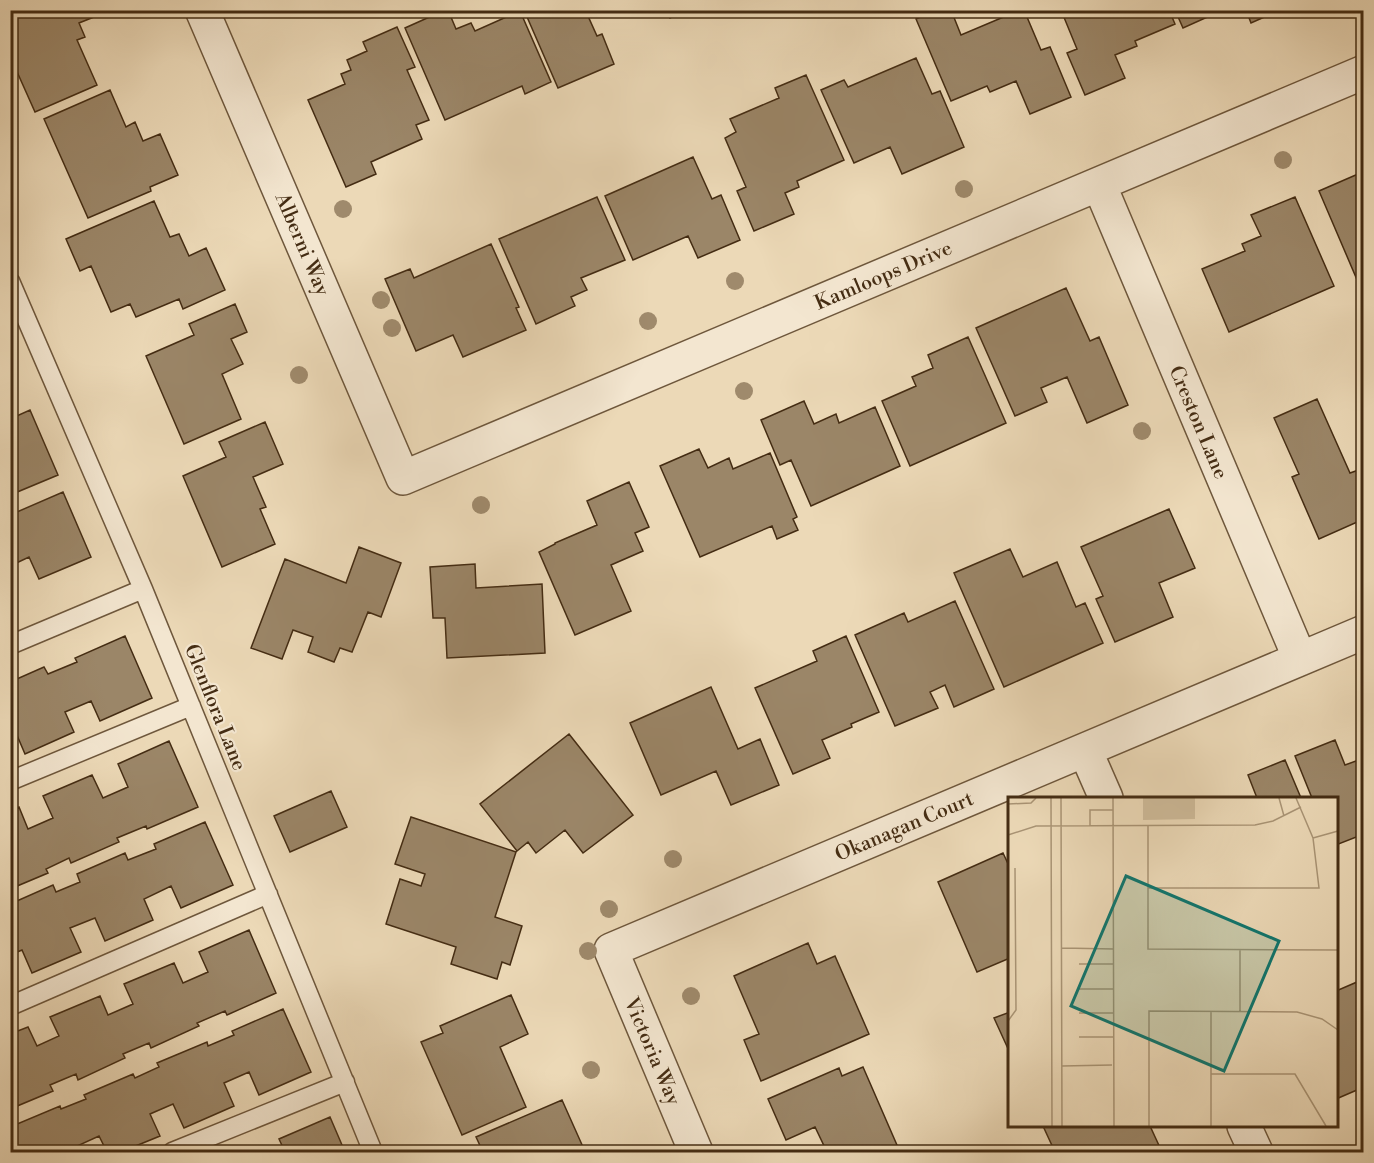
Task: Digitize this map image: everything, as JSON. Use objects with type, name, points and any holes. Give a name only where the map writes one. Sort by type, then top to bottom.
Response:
[{"type":"street","name":"Alberni Way","points":[[209,13],[403,478]]},
{"type":"street","name":"Kamloops Drive","points":[[403,478],[1364,72]]},
{"type":"street","name":"Creston Lane","points":[[1099,184],[1300,659]]},
{"type":"street","name":"Okanagan Court","points":[[610,950],[1364,632]]},
{"type":"street","points":[[1085,750],[1106,797]]},
{"type":"street","name":"Victoria Way","points":[[610,950],[696,1152]]},
{"type":"street","points":[[1245,1127],[1256,1152]]},
{"type":"lane","name":"Glenflora Lane","points":[[10,280],[143,589],[374,1152]]},
{"type":"lane","points":[[10,645],[143,589]]},
{"type":"lane","points":[[10,781],[191,706]]},
{"type":"lane","points":[[10,1006],[268,894]]},
{"type":"lane","points":[[172,1152],[345,1082]]},
{"type":"building","points":[[34,10],[109,11],[79,23],[85,37],[77,40],[97,85],[35,112],[10,56],[10,21]]},
{"type":"building","points":[[448,10],[456,29],[471,23],[475,31],[520,11],[551,82],[525,94],[522,86],[445,120],[405,28]]},
{"type":"building","points":[[524,10],[600,10],[588,16],[597,36],[602,34],[614,64],[558,88]]},
{"type":"building","points":[[667,10],[688,10],[670,18]]},
{"type":"building","points":[[936,10],[951,10],[961,35],[1024,10],[1041,50],[1050,47],[1071,97],[1030,114],[1016,81],[990,92],[987,86],[951,101],[916,19]]},
{"type":"building","points":[[1061,10],[1169,10],[1175,24],[1135,41],[1137,46],[1115,55],[1125,78],[1085,95],[1067,53],[1077,49]]},
{"type":"building","points":[[1175,10],[1223,10],[1183,28]]},
{"type":"building","points":[[1246,10],[1280,10],[1251,23]]},
{"type":"building","points":[[397,27],[415,67],[407,70],[429,120],[416,125],[422,139],[371,162],[376,174],[346,187],[308,100],[345,84],[341,74],[351,70],[347,60],[367,51],[363,42]]},
{"type":"building","points":[[916,58],[932,94],[940,91],[964,147],[902,174],[890,147],[854,163],[821,90],[844,80],[848,87]]},
{"type":"building","points":[[806,75],[844,160],[797,181],[799,187],[785,193],[794,214],[754,231],[737,191],[746,187],[725,138],[736,132],[730,119],[779,98],[775,88]]},
{"type":"building","points":[[110,90],[126,127],[135,122],[143,141],[160,134],[178,175],[150,187],[151,191],[88,218],[44,119]]},
{"type":"building","points":[[693,157],[712,199],[721,195],[740,240],[698,258],[688,236],[633,260],[605,196]]},
{"type":"building","points":[[1358,174],[1364,186],[1364,280],[1358,282],[1319,191]]},
{"type":"building","points":[[597,197],[625,260],[581,278],[587,290],[571,297],[575,306],[536,324],[499,239]]},
{"type":"building","points":[[1295,197],[1334,286],[1229,332],[1202,269],[1245,251],[1242,244],[1261,236],[1251,215]]},
{"type":"building","points":[[154,201],[170,237],[179,234],[189,256],[206,248],[225,290],[183,309],[179,299],[136,317],[130,304],[111,312],[91,266],[80,271],[66,239]]},
{"type":"building","points":[[491,244],[519,307],[516,308],[526,330],[463,357],[453,335],[416,351],[385,279],[410,269],[414,278]]},
{"type":"building","points":[[1066,288],[1090,341],[1099,337],[1128,405],[1087,423],[1067,377],[1041,388],[1047,402],[1015,416],[976,328]]},
{"type":"building","points":[[235,304],[247,332],[231,339],[243,364],[222,374],[241,419],[184,444],[146,356],[194,335],[189,324]]},
{"type":"building","points":[[968,337],[1006,423],[910,466],[882,401],[916,386],[912,377],[933,368],[928,355]]},
{"type":"building","points":[[1317,399],[1350,473],[1364,468],[1364,519],[1319,539],[1292,477],[1299,474],[1274,418]]},
{"type":"building","points":[[804,401],[814,424],[836,414],[839,423],[875,407],[900,466],[811,506],[791,460],[780,465],[761,420]]},
{"type":"building","points":[[30,410],[58,475],[10,495],[10,419]]},
{"type":"building","points":[[265,422],[283,464],[253,477],[266,507],[260,509],[275,544],[222,567],[183,476],[226,457],[219,442]]},
{"type":"building","points":[[1364,442],[1364,460],[1357,445]]},
{"type":"building","points":[[699,449],[708,468],[729,458],[733,469],[770,453],[797,517],[793,519],[798,530],[777,539],[772,526],[700,557],[660,466]]},
{"type":"building","points":[[629,482],[649,527],[635,533],[643,551],[611,565],[631,611],[575,635],[539,552],[597,525],[587,501]]},
{"type":"building","points":[[63,492],[91,557],[39,579],[29,557],[10,566],[10,515]]},
{"type":"building","points":[[1169,509],[1195,568],[1159,583],[1173,617],[1115,642],[1096,599],[1103,596],[1081,547]]},
{"type":"building","points":[[359,547],[401,563],[381,617],[368,612],[352,652],[340,648],[334,662],[308,652],[313,637],[293,630],[282,659],[251,648],[285,559],[346,583]]},
{"type":"building","points":[[1010,549],[1023,577],[1057,562],[1076,607],[1085,603],[1103,643],[1004,687],[954,573]]},
{"type":"building","points":[[475,564],[476,588],[542,584],[545,653],[447,658],[445,618],[433,618],[430,567]]},
{"type":"building","points":[[955,601],[994,689],[954,707],[945,685],[930,692],[938,708],[895,726],[855,635],[904,613],[908,622]]},
{"type":"building","points":[[125,636],[152,698],[100,721],[91,701],[65,712],[74,732],[25,754],[16,733],[10,735],[10,682],[44,667],[48,674],[77,662],[75,658]]},
{"type":"building","points":[[846,636],[879,712],[822,740],[830,758],[793,774],[755,688],[817,661],[813,651]]},
{"type":"building","points":[[711,687],[738,749],[760,739],[779,785],[731,805],[716,771],[661,795],[630,723]]},
{"type":"building","points":[[569,734],[633,815],[583,853],[565,830],[536,853],[528,842],[517,851],[480,804]]},
{"type":"building","points":[[1335,740],[1345,765],[1364,758],[1364,834],[1338,844],[1338,797],[1312,797],[1295,756]]},
{"type":"building","points":[[169,741],[198,807],[147,829],[146,826],[117,838],[119,842],[71,863],[69,858],[46,869],[48,873],[10,889],[10,811],[19,807],[28,829],[53,818],[43,796],[92,775],[103,798],[128,787],[118,764]]},
{"type":"building","points":[[1285,760],[1301,797],[1257,797],[1248,775]]},
{"type":"building","points":[[331,791],[347,827],[290,852],[274,816]]},
{"type":"building","points":[[411,817],[516,852],[495,917],[522,926],[510,965],[502,962],[497,979],[451,964],[456,947],[386,924],[400,879],[421,886],[425,874],[395,864]]},
{"type":"building","points":[[205,822],[233,885],[181,908],[171,886],[144,899],[153,920],[105,941],[95,918],[70,928],[81,952],[32,973],[22,950],[10,955],[10,904],[53,885],[56,892],[80,882],[77,874],[125,853],[128,860],[156,849],[154,844]]},
{"type":"building","points":[[1003,853],[1008,864],[1008,959],[977,972],[938,882]]},
{"type":"building","points":[[249,930],[276,993],[227,1015],[225,1011],[197,1023],[199,1026],[151,1048],[149,1043],[123,1054],[125,1058],[78,1080],[76,1074],[50,1085],[53,1091],[10,1109],[10,1034],[28,1027],[37,1046],[59,1036],[50,1017],[100,996],[108,1015],[133,1004],[124,984],[174,963],[183,983],[208,972],[199,952]]},
{"type":"building","points":[[808,943],[817,964],[835,956],[869,1034],[761,1081],[744,1040],[759,1034],[734,976]]},
{"type":"building","points":[[1364,979],[1364,1087],[1338,1098],[1338,1019],[1338,990]]},
{"type":"building","points":[[511,995],[528,1034],[500,1047],[526,1107],[462,1135],[421,1042],[443,1033],[440,1026]]},
{"type":"building","points":[[283,1009],[311,1072],[259,1095],[249,1072],[224,1083],[234,1106],[184,1128],[173,1104],[150,1114],[160,1136],[121,1152],[107,1152],[99,1136],[77,1146],[80,1152],[17,1152],[10,1139],[10,1127],[60,1106],[61,1109],[86,1099],[84,1095],[133,1074],[135,1078],[159,1067],[157,1063],[207,1042],[208,1046],[234,1035],[232,1031]]},
{"type":"building","points":[[1008,1013],[1008,1049],[994,1018]]},
{"type":"building","points":[[863,1067],[900,1152],[827,1152],[815,1127],[786,1140],[768,1099],[839,1068],[842,1076]]},
{"type":"building","points":[[562,1100],[583,1147],[569,1152],[483,1152],[476,1137]]},
{"type":"building","points":[[330,1117],[345,1152],[285,1152],[279,1139]]},
{"type":"building","points":[[1043,1127],[1150,1127],[1162,1152],[1055,1152]]}]
